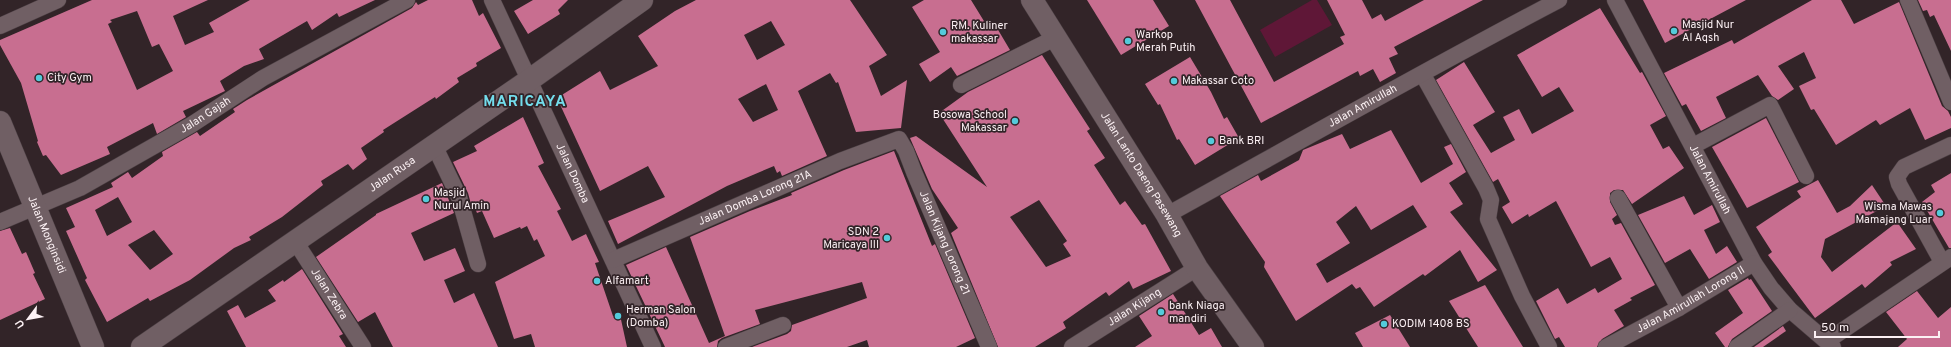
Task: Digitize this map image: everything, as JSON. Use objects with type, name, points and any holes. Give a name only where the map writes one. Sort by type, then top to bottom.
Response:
[{"type":"main road","name":"Jalan Rusa","points":[[142,347],[254,272],[295,241],[528,81],[642,0]]},
{"type":"main road","name":"Jalan Lanto Daeng Pasewang","points":[[1032,0],[1167,215],[1198,268],[1253,347]]},
{"type":"main road","name":"Jalan Monginsidi","points":[[0,122],[93,347]]},
{"type":"street","points":[[0,26],[58,0]]},
{"type":"street","name":"Jalan Gajah","points":[[0,222],[80,188],[113,170],[191,125],[263,78],[406,0]]},
{"type":"street","name":"Jalan Domba","points":[[492,0],[528,81],[613,260],[652,347]]},
{"type":"street","name":"Jalan Amirullah","points":[[1167,215],[1423,74],[1466,48],[1559,0]]},
{"type":"street","name":"Jalan Amirullah","points":[[1615,0],[1754,263],[1771,288],[1790,310],[1830,344]]},
{"type":"street","points":[[1908,0],[1951,102]]},
{"type":"street","points":[[961,85],[1055,38]]},
{"type":"street","points":[[1423,74],[1486,188],[1491,200],[1488,219],[1522,296],[1549,347]]},
{"type":"street","points":[[1693,146],[1770,105],[1806,176]]},
{"type":"street","name":"Jalan Domba Lorong 21A","points":[[613,260],[840,161],[899,139]]},
{"type":"street","name":"Jalan Kijang Lorong 21","points":[[899,139],[906,152],[989,347]]},
{"type":"street","points":[[434,145],[459,197],[478,264]]},
{"type":"street","points":[[1830,344],[1947,260],[1899,184],[1897,177],[1904,167],[1951,145]]},
{"type":"street","points":[[1618,198],[1679,308]]},
{"type":"street","name":"Jalan Zebra","points":[[295,241],[363,347]]},
{"type":"street","name":"Jalan Amirullah Lorong II","points":[[1606,347],[1679,308],[1754,263]]},
{"type":"street","name":"Jalan Kijang","points":[[1072,347],[1198,268]]},
{"type":"street","points":[[1737,347],[1790,310]]},
{"type":"street","points":[[726,347],[783,325]]},
{"type":"shaded area","points":[[1312,0],[1317,0],[1332,25],[1275,57],[1260,30]]},
{"type":"building","points":[[92,0],[208,0],[173,16],[185,45],[214,32],[209,23],[250,0],[375,0],[339,17],[337,13],[312,30],[307,21],[259,49],[264,59],[244,66],[220,81],[225,91],[183,111],[186,117],[157,134],[153,123],[107,147],[110,154],[61,175],[46,155],[43,156],[37,142],[38,141],[21,83],[0,45],[0,40]],"holes":[[[137,11],[152,47],[159,44],[173,71],[137,90],[108,24],[112,22],[110,20]]]},
{"type":"building","points":[[428,0],[472,0],[479,16],[483,13],[501,48],[476,63],[477,66],[457,78],[459,82],[436,99],[435,97],[383,130],[384,132],[361,148],[367,159],[353,170],[348,164],[321,181],[323,185],[282,217],[249,237],[251,240],[234,248],[190,280],[150,301],[148,298],[107,322],[85,280],[87,278],[66,231],[75,227],[66,208],[113,187],[111,183],[128,172],[132,178],[163,156],[162,152],[197,132],[200,136],[235,112],[233,109],[247,100],[412,8],[416,2],[418,5]],"holes":[[[118,197],[132,222],[107,236],[95,210]],[[154,230],[173,254],[150,270],[128,245]]]},
{"type":"building","points":[[533,0],[568,0],[558,10],[560,14],[528,34],[514,11]]},
{"type":"building","points":[[696,0],[850,0],[887,55],[869,66],[881,96],[907,80],[901,128],[856,132],[838,82],[836,83],[830,73],[798,91],[827,156],[782,176],[780,171],[777,173],[774,166],[727,186],[618,244],[608,221],[665,197],[648,166],[600,191],[557,98],[600,71],[610,90],[658,66],[638,36],[675,11]],"holes":[[[771,21],[785,45],[757,60],[744,35]],[[766,84],[778,110],[753,122],[738,99]]]},
{"type":"building","points":[[924,0],[971,0],[987,26],[994,23],[1010,50],[957,76],[951,67],[930,82],[919,64],[940,52],[912,7]]},
{"type":"building","name":"Warkop Merah Putih","points":[[1087,0],[1153,0],[1169,26],[1121,55]]},
{"type":"building","points":[[1195,0],[1230,0],[1274,82],[1344,44],[1340,37],[1345,35],[1327,0],[1362,0],[1372,19],[1381,14],[1385,21],[1424,0],[1483,0],[1394,47],[1398,54],[1389,58],[1396,73],[1380,82],[1373,69],[1360,76],[1358,71],[1261,123]]},
{"type":"building","name":"Masjid Nur Al Aqsh","points":[[1643,0],[1746,0],[1665,43]]},
{"type":"building","points":[[1812,0],[1841,0],[1854,24],[1899,2],[1942,106],[1948,111],[1951,117],[1951,128],[1925,140],[1910,108],[1880,125],[1876,120],[1836,145],[1814,109],[1811,110],[1799,86],[1816,78],[1804,52],[1778,66],[1794,89],[1778,100],[1772,96],[1758,75],[1716,97],[1726,118],[1701,131],[1686,104],[1682,106],[1664,73],[1732,40],[1734,44]]},
{"type":"building","points":[[1918,0],[1951,0],[1951,51],[1934,15],[1930,17],[1927,10],[1923,11]]},
{"type":"building","points":[[1600,8],[1640,73],[1642,72],[1666,116],[1650,125],[1663,149],[1669,146],[1684,168],[1632,204],[1623,190],[1614,190],[1610,193],[1610,202],[1617,215],[1612,219],[1615,225],[1621,223],[1655,285],[1630,298],[1632,300],[1614,310],[1624,326],[1602,339],[1597,347],[1565,347],[1559,337],[1555,339],[1536,301],[1558,288],[1567,304],[1595,288],[1598,293],[1622,279],[1610,257],[1591,267],[1556,201],[1529,217],[1528,214],[1512,224],[1502,207],[1510,202],[1498,179],[1493,182],[1436,80],[1464,62],[1495,112],[1473,125],[1491,153],[1515,140],[1503,117],[1519,109],[1532,134],[1574,111],[1559,87],[1542,97],[1517,55]]},
{"type":"building","points":[[1042,55],[1090,129],[1087,131],[1105,158],[1094,165],[1120,205],[1125,201],[1142,225],[1145,224],[1171,271],[1133,289],[1129,281],[1109,296],[1106,292],[1063,322],[1066,328],[1035,347],[998,347],[951,233],[958,228],[932,189],[910,138],[916,136],[987,187],[939,113],[968,92]],"holes":[[[1039,200],[1067,241],[1063,244],[1071,256],[1046,267],[1010,217]]]},
{"type":"building","points":[[1190,57],[1211,92],[1224,119],[1227,117],[1239,138],[1195,165],[1179,139],[1177,140],[1160,104],[1158,105],[1145,84]]},
{"type":"building","points":[[523,117],[544,163],[538,166],[561,209],[557,211],[572,241],[586,234],[599,262],[595,263],[613,316],[620,315],[627,347],[535,347],[531,334],[514,339],[495,282],[545,256],[537,239],[534,241],[527,226],[521,229],[520,227],[494,238],[482,211],[477,213],[473,203],[471,204],[468,193],[453,162],[477,151],[474,146]]},
{"type":"building","points":[[1766,118],[1799,182],[1747,208],[1712,147]]},
{"type":"building","points":[[1391,130],[1421,183],[1453,164],[1444,147],[1451,144],[1466,172],[1449,183],[1463,204],[1450,212],[1497,270],[1478,282],[1460,250],[1425,276],[1423,274],[1374,307],[1360,287],[1356,289],[1352,284],[1296,321],[1264,267],[1265,262],[1220,196],[1258,175],[1261,181],[1299,160],[1303,150],[1342,134],[1350,149]],"holes":[[[1413,205],[1427,227],[1327,283],[1316,264],[1350,243],[1336,222],[1356,206],[1371,230]]]},
{"type":"building","points":[[894,151],[932,246],[935,244],[975,338],[956,347],[869,347],[867,340],[847,347],[752,347],[787,334],[791,331],[792,325],[867,298],[862,282],[755,310],[760,324],[722,338],[718,341],[717,347],[665,347],[626,265],[666,247],[709,343],[725,336],[690,237],[792,195],[791,193],[844,170]]},
{"type":"building","name":"Wisma Mawas Mamajang Luar","points":[[1951,173],[1951,248],[1949,248],[1922,202],[1935,192],[1931,185]]},
{"type":"building","points":[[1818,180],[1837,213],[1850,206],[1872,185],[1886,206],[1825,239],[1821,257],[1832,272],[1897,222],[1916,249],[1890,262],[1892,265],[1865,288],[1862,284],[1815,318],[1768,255],[1772,252],[1756,227],[1801,197],[1797,191]]},
{"type":"building","points":[[442,183],[454,213],[411,233],[424,261],[455,248],[465,271],[444,280],[454,303],[474,293],[498,347],[393,347],[375,312],[358,322],[316,257],[376,214]]},
{"type":"building","points":[[1684,196],[1694,215],[1712,205],[1720,222],[1704,230],[1716,254],[1727,246],[1737,262],[1709,279],[1690,249],[1665,263],[1638,215]]},
{"type":"building","points":[[10,228],[22,254],[26,252],[35,273],[33,274],[45,299],[0,320],[0,231]]},
{"type":"building","points":[[302,269],[343,334],[339,336],[346,347],[246,347],[227,311],[238,305],[245,318],[276,301],[268,290],[283,280],[284,282]]},
{"type":"building","points":[[1748,278],[1749,280],[1751,279],[1772,311],[1732,339],[1728,347],[1725,347],[1715,333],[1743,313],[1728,290]]},
{"type":"building","points":[[1485,285],[1523,347],[1478,347],[1449,301]]},
{"type":"building","points":[[1917,291],[1938,318],[1951,307],[1951,347],[1898,347],[1907,339],[1886,312]]},
{"type":"building","points":[[1173,294],[1199,335],[1211,328],[1222,347],[1135,347],[1152,336],[1139,316]]},
{"type":"building","name":"KODIM 1408 BS","points":[[1390,315],[1410,347],[1363,347],[1355,333]]},
{"type":"building","points":[[1783,326],[1786,331],[1763,347],[1754,347]]},
{"type":"place","name":"Masjid Nur Al Aqsh","points":[[1674,31]]},
{"type":"place","name":"RM. Kuliner makassar","points":[[943,32]]},
{"type":"place","name":"Warkop Merah Putih","points":[[1128,41]]},
{"type":"place","name":"City Gym","points":[[39,78]]},
{"type":"place","name":"Makassar Coto","points":[[1174,81]]},
{"type":"place","name":"Bosowa School Makassar","points":[[1015,121]]},
{"type":"place","name":"Bank BRI","points":[[1211,141]]},
{"type":"place","name":"Masjid Nurul Amin","points":[[426,199]]},
{"type":"place","name":"Wisma Mawas Mamajang Luar","points":[[1940,213]]},
{"type":"place","name":"SDN 2 Maricaya III","points":[[887,238]]},
{"type":"place","name":"Alfamart","points":[[597,281]]},
{"type":"place","name":"bank Niaga mandiri","points":[[1161,312]]},
{"type":"place","name":"Herman Salon (Domba)","points":[[618,316]]},
{"type":"place","name":"KODIM 1408 BS","points":[[1384,324]]},
{"type":"district","name":"MARICAYA","points":[[525,102]]}]
